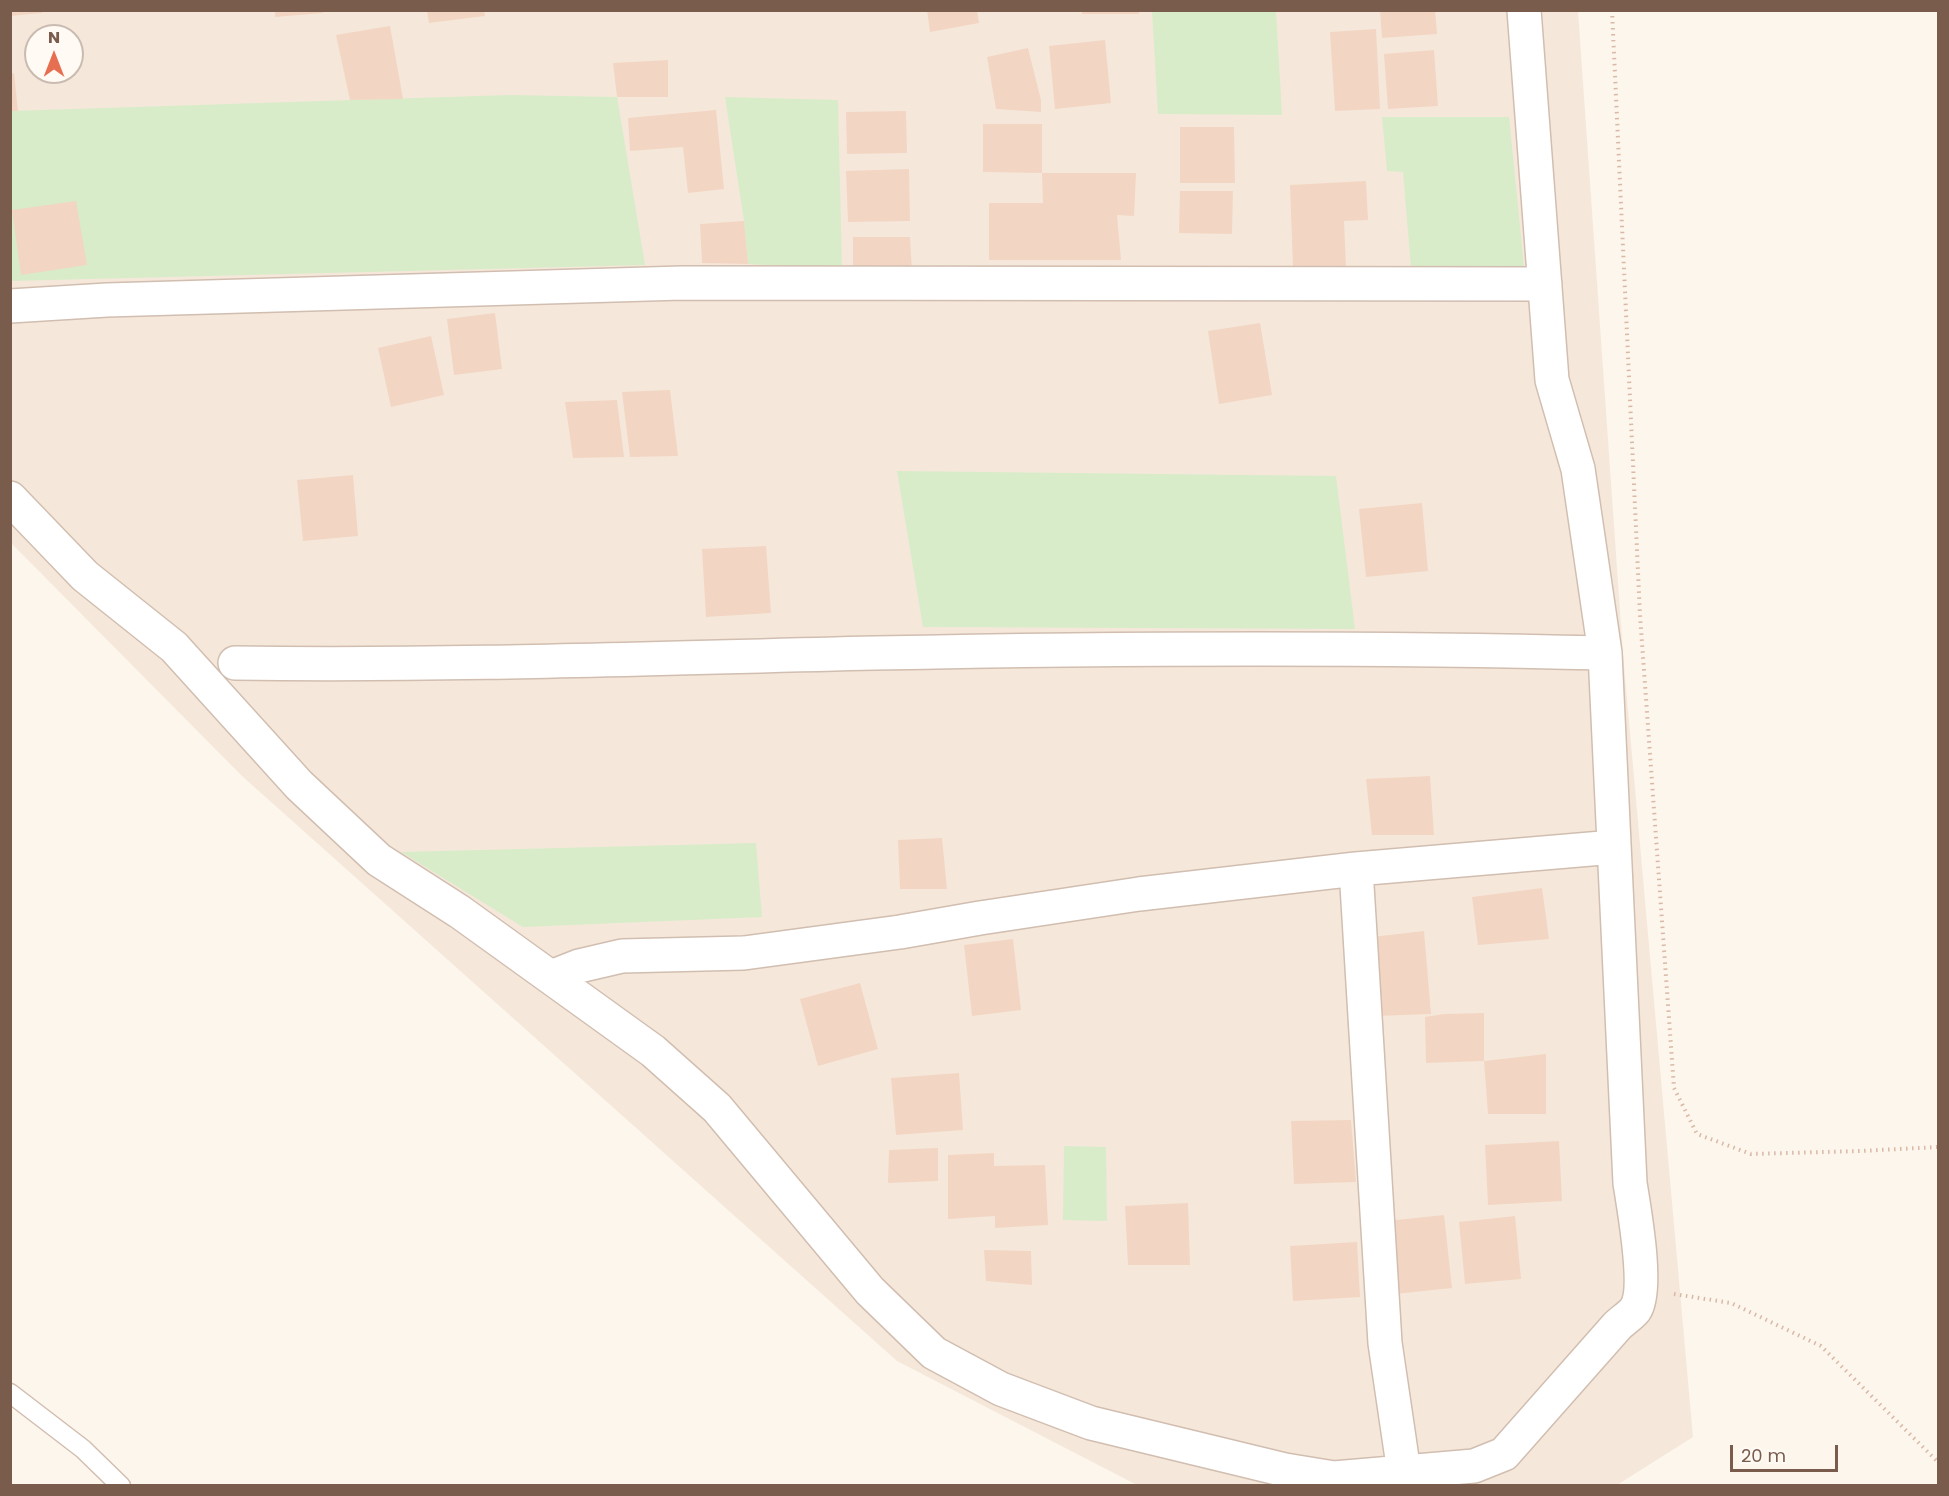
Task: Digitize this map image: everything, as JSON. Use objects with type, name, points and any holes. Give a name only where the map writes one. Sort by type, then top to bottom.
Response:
[{"type":"street","points":[[10,498],[85,576],[174,647],[299,785],[380,860],[460,912],[653,1051],[717,1108],[870,1291],[934,1353],[1001,1389],[1091,1423],[1285,1470],[1334,1478],[1474,1466],[1504,1454],[1617,1326],[1636,1309],[1640,1289],[1640,1256],[1630,1183],[1605,653],[1578,469],[1552,380],[1524,10]]},
{"type":"street","points":[[10,306],[107,300],[682,283],[1545,284]]},
{"type":"street","points":[[235,663],[1309,649],[1605,653]]},
{"type":"street","points":[[551,977],[579,966],[622,956],[744,953],[900,932],[1139,894],[1356,869],[1614,847]]},
{"type":"street","points":[[1356,869],[1385,1343],[1404,1472]]},
{"type":"lane","points":[[10,1393],[83,1449],[121,1485]]},
{"type":"path","points":[[1612,10],[1640,615],[1674,1088],[1697,1134],[1751,1154],[1938,1147]]},
{"type":"path","points":[[1640,1289],[1731,1303],[1821,1346],[1938,1462]]},
{"type":"shaded area","points":[[10,11],[1578,11],[1623,654],[1693,1437],[1617,1485],[1137,1485],[897,1361],[242,776],[11,543]]},
{"type":"green space","points":[[1152,11],[1276,11],[1282,115],[1158,114]]},
{"type":"green space","points":[[509,95],[617,97],[645,265],[11,281],[10,111]]},
{"type":"green space","points":[[725,97],[838,100],[842,269],[748,264],[744,221]]},
{"type":"green space","points":[[1382,117],[1509,117],[1524,266],[1411,268],[1403,172],[1387,171]]},
{"type":"green space","points":[[897,471],[1336,476],[1355,629],[923,627]]},
{"type":"green space","points":[[756,843],[762,917],[523,927],[401,852]]},
{"type":"green space","points":[[1064,1146],[1106,1147],[1107,1221],[1063,1220]]},
{"type":"building","points":[[10,10],[41,10],[42,13],[10,16]]},
{"type":"building","points":[[275,10],[323,10],[323,13],[275,17]]},
{"type":"building","points":[[427,10],[484,10],[485,16],[429,23]]},
{"type":"building","points":[[927,10],[977,10],[979,23],[930,32]]},
{"type":"building","points":[[1082,10],[1139,10],[1139,14],[1082,14]]},
{"type":"building","points":[[1380,10],[1435,10],[1437,34],[1382,38]]},
{"type":"building","points":[[390,26],[403,99],[350,100],[336,35]]},
{"type":"building","points":[[1376,29],[1380,109],[1335,111],[1330,32]]},
{"type":"building","points":[[1105,40],[1111,103],[1055,109],[1049,46]]},
{"type":"building","points":[[1028,48],[1041,100],[1041,112],[996,109],[987,57]]},
{"type":"building","points":[[1434,50],[1438,106],[1388,109],[1384,54]]},
{"type":"building","points":[[668,60],[668,97],[617,97],[613,63]]},
{"type":"building","points":[[14,73],[18,111],[10,111],[10,74]]},
{"type":"building","points":[[716,110],[724,189],[688,193],[683,147],[630,151],[628,118]]},
{"type":"building","points":[[906,111],[907,153],[847,154],[846,112]]},
{"type":"building","points":[[983,124],[1042,124],[1042,173],[983,172]]},
{"type":"building","points":[[1180,127],[1234,127],[1235,183],[1180,183]]},
{"type":"building","points":[[909,169],[910,221],[848,222],[846,171]]},
{"type":"building","points":[[1042,173],[1136,173],[1134,216],[1117,215],[1121,260],[989,260],[989,203],[1043,203]]},
{"type":"building","points":[[1366,181],[1368,220],[1344,221],[1346,267],[1293,268],[1290,185]]},
{"type":"building","points":[[1180,191],[1233,191],[1232,234],[1179,233]]},
{"type":"building","points":[[76,201],[87,265],[21,275],[12,210]]},
{"type":"building","points":[[744,221],[748,264],[702,263],[700,224]]},
{"type":"building","points":[[853,237],[910,237],[912,271],[853,270]]},
{"type":"building","points":[[495,313],[502,369],[454,375],[447,319]]},
{"type":"building","points":[[1260,323],[1272,395],[1219,404],[1208,331]]},
{"type":"building","points":[[431,336],[444,395],[391,407],[378,348]]},
{"type":"building","points":[[670,390],[678,456],[630,457],[622,392]]},
{"type":"building","points":[[617,400],[624,457],[573,458],[565,402]]},
{"type":"building","points":[[353,475],[358,536],[303,541],[297,480]]},
{"type":"building","points":[[1422,503],[1428,571],[1366,577],[1359,509]]},
{"type":"building","points":[[766,546],[771,613],[706,617],[702,549]]},
{"type":"building","points":[[1430,776],[1434,835],[1372,835],[1366,779]]},
{"type":"building","points":[[942,838],[947,889],[900,889],[898,840]]},
{"type":"building","points":[[1542,888],[1549,939],[1478,945],[1472,897]]},
{"type":"building","points":[[1424,931],[1431,1014],[1376,1016],[1372,937]]},
{"type":"building","points":[[1013,939],[1021,1010],[972,1016],[964,945]]},
{"type":"building","points":[[860,983],[878,1049],[818,1066],[800,999]]},
{"type":"building","points":[[1484,1013],[1484,1061],[1426,1063],[1425,1017]]},
{"type":"building","points":[[1546,1054],[1546,1114],[1488,1114],[1484,1061]]},
{"type":"building","points":[[959,1073],[963,1130],[896,1135],[891,1078]]},
{"type":"building","points":[[1351,1120],[1356,1182],[1294,1184],[1291,1121]]},
{"type":"building","points":[[1559,1141],[1562,1201],[1488,1205],[1485,1145]]},
{"type":"building","points":[[938,1148],[938,1181],[888,1183],[889,1150]]},
{"type":"building","points":[[994,1153],[994,1166],[1045,1165],[1048,1225],[995,1228],[995,1216],[948,1219],[948,1155]]},
{"type":"building","points":[[1188,1203],[1190,1265],[1128,1265],[1125,1206]]},
{"type":"building","points":[[1444,1215],[1452,1288],[1395,1294],[1387,1221]]},
{"type":"building","points":[[1515,1216],[1521,1279],[1465,1284],[1459,1222]]},
{"type":"building","points":[[1357,1242],[1360,1297],[1293,1301],[1290,1246]]},
{"type":"building","points":[[984,1250],[1031,1251],[1032,1285],[986,1281]]}]
